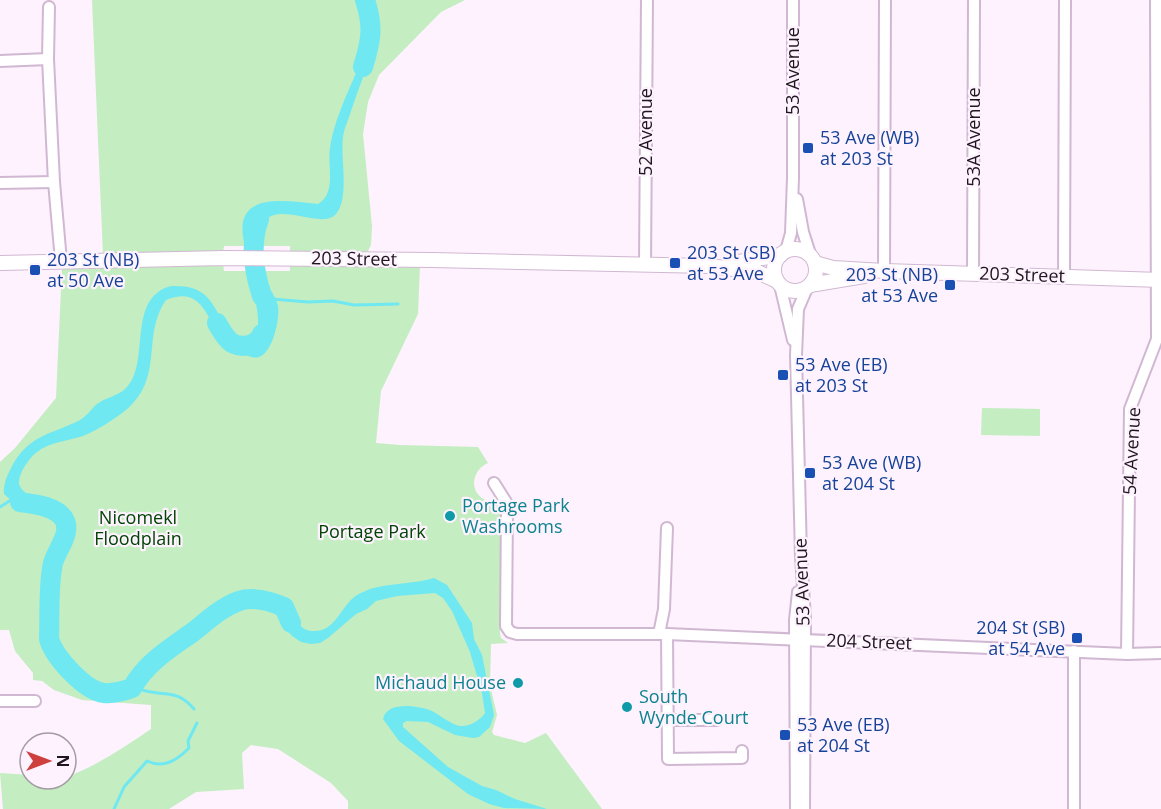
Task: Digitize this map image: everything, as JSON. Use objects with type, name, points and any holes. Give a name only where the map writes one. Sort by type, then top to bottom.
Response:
[{"type":"main road","points":[[800,250],[813,260],[815,276],[808,286],[794,291],[779,283],[775,267],[784,254],[800,250]]},
{"type":"main road","name":"203 Street","points":[[709,266],[784,254]]},
{"type":"main road","name":"203 Street","points":[[0,263],[223,258],[709,266],[758,272],[779,283]]},
{"type":"main road","name":"203 Street","points":[[813,260],[833,268],[884,271],[1159,280]]},
{"type":"main road","name":"203 Street","points":[[808,286],[884,271]]},
{"type":"street","name":"52 Avenue","points":[[645,265],[647,0]]},
{"type":"street","name":"53 Avenue","points":[[784,254],[791,233],[793,178],[793,0]]},
{"type":"street","points":[[884,271],[885,0]]},
{"type":"street","name":"53A Avenue","points":[[973,274],[974,0]]},
{"type":"street","points":[[1064,276],[1065,0]]},
{"type":"street","name":"54 Avenue","points":[[1127,654],[1130,409],[1157,339],[1159,195],[1156,0]]},
{"type":"street","points":[[49,7],[48,59],[54,182],[62,261]]},
{"type":"street","points":[[0,61],[48,59]]},
{"type":"street","name":"53 Avenue","points":[[793,178],[803,232],[813,260]]},
{"type":"street","points":[[0,183],[54,182]]},
{"type":"street","name":"53 Avenue","points":[[779,283],[796,355]]},
{"type":"street","name":"53 Avenue","points":[[796,809],[801,556],[796,355],[798,309],[808,286]]},
{"type":"street","name":"204 Street","points":[[494,483],[506,502],[507,508],[506,626],[510,632],[517,634],[663,634],[1159,655]]},
{"type":"street","points":[[667,528],[663,634],[668,759],[742,758],[742,751]]},
{"type":"street","name":"53 Avenue","points":[[801,556],[795,620],[800,639],[804,809]]},
{"type":"street","points":[[1074,651],[1074,809]]},
{"type":"street","points":[[0,701],[35,701]]},
{"type":"street","points":[[668,720],[717,720]]},
{"type":"green space","points":[[92,0],[465,0],[441,12],[379,75],[368,102],[363,134],[372,226],[371,245],[368,251],[362,253],[290,252],[290,246],[224,246],[223,253],[103,255]]},
{"type":"green space","name":"Nicomekl Floodplain","points":[[223,264],[224,271],[290,271],[290,264],[420,265],[418,314],[381,391],[376,443],[478,447],[488,463],[476,474],[474,484],[478,494],[500,505],[503,512],[500,634],[501,638],[508,643],[491,644],[490,685],[497,715],[492,732],[494,735],[525,743],[546,733],[602,809],[348,809],[348,801],[331,783],[278,749],[251,745],[242,753],[244,789],[196,792],[169,809],[3,809],[0,773],[18,774],[18,791],[78,791],[78,772],[110,756],[151,729],[151,705],[82,700],[54,690],[42,681],[33,680],[33,673],[15,651],[9,630],[0,630],[0,462],[15,448],[56,398],[62,267]]},
{"type":"green space","points":[[982,408],[1040,409],[1040,436],[981,435]]},
{"type":"water","points":[[376,41],[344,134],[342,146],[343,198],[336,214],[328,219],[316,219],[278,214],[268,218],[261,228],[260,246],[245,246],[242,228],[245,215],[253,207],[276,201],[318,204],[324,199],[329,186],[329,155],[336,122],[368,43]]},
{"type":"water","points":[[248,271],[263,271],[278,306],[277,326],[272,342],[264,354],[259,357],[241,352],[240,338],[250,337],[256,332],[258,323],[258,312]]},
{"type":"water","points":[[171,286],[198,290],[210,300],[231,336],[234,350],[220,336],[206,312],[195,300],[178,297],[166,300],[155,328],[145,384],[138,397],[126,410],[100,428],[83,436],[45,447],[27,463],[22,471],[19,484],[24,491],[46,507],[41,515],[14,503],[4,494],[4,487],[8,474],[18,457],[32,442],[80,420],[97,404],[125,389],[133,378],[137,364],[143,318],[148,304],[157,293]]},
{"type":"water","points":[[434,578],[447,585],[472,623],[474,639],[482,655],[494,715],[490,727],[479,737],[473,738],[455,735],[428,722],[407,721],[403,723],[403,727],[448,767],[482,786],[547,809],[504,808],[468,794],[399,741],[383,719],[385,713],[390,709],[403,706],[432,711],[460,726],[472,724],[485,713],[482,693],[470,652],[452,611],[443,598],[435,593],[397,596],[376,601],[367,609],[356,614],[328,638],[320,643],[311,644],[301,642],[292,636],[287,630],[283,611],[275,606],[275,595],[290,605],[297,622],[303,628],[312,631],[320,630],[327,628],[351,600],[370,589]]},
{"type":"waterway","points":[[363,67],[370,34],[370,18],[365,0]]},
{"type":"waterway","points":[[259,219],[256,228],[254,258],[262,296]]},
{"type":"waterway","points":[[272,299],[308,302],[333,301],[354,305],[398,304]]},
{"type":"waterway","points":[[217,323],[227,339],[236,345],[245,346],[254,343],[262,334]]},
{"type":"waterway","points":[[0,507],[11,500]]},
{"type":"waterway","points":[[20,502],[50,508],[64,519],[65,535],[51,572],[49,639],[57,655],[71,672],[96,691],[111,693],[132,688],[144,671],[159,657],[221,611],[239,601],[262,600],[284,607],[291,623]]},
{"type":"waterway","points":[[132,688],[178,696],[194,709]]},
{"type":"waterway","points":[[114,809],[124,787],[147,761],[165,764],[189,748],[188,741],[197,723]]},
{"type":"place","name":"53 Ave (WB) at 203 St","points":[[808,148]]},
{"type":"place","name":"203 St (SB) at 53 Ave","points":[[675,263]]},
{"type":"place","name":"203 St (NB) at 50 Ave","points":[[35,270]]},
{"type":"place","name":"203 St (NB) at 53 Ave","points":[[950,285]]},
{"type":"place","name":"53 Ave (EB) at 203 St","points":[[783,375]]},
{"type":"place","name":"53 Ave (WB) at 204 St","points":[[810,473]]},
{"type":"place","name":"Portage Park Washrooms","points":[[450,516]]},
{"type":"place","name":"204 St (SB) at 54 Ave","points":[[1077,638]]},
{"type":"place","name":"Michaud House","points":[[518,683]]},
{"type":"place","name":"South Wynde Court","points":[[627,707]]},
{"type":"place","name":"53 Ave (EB) at 204 St","points":[[785,735]]},
{"type":"park label","name":"Portage Park","points":[[372,532]]}]
